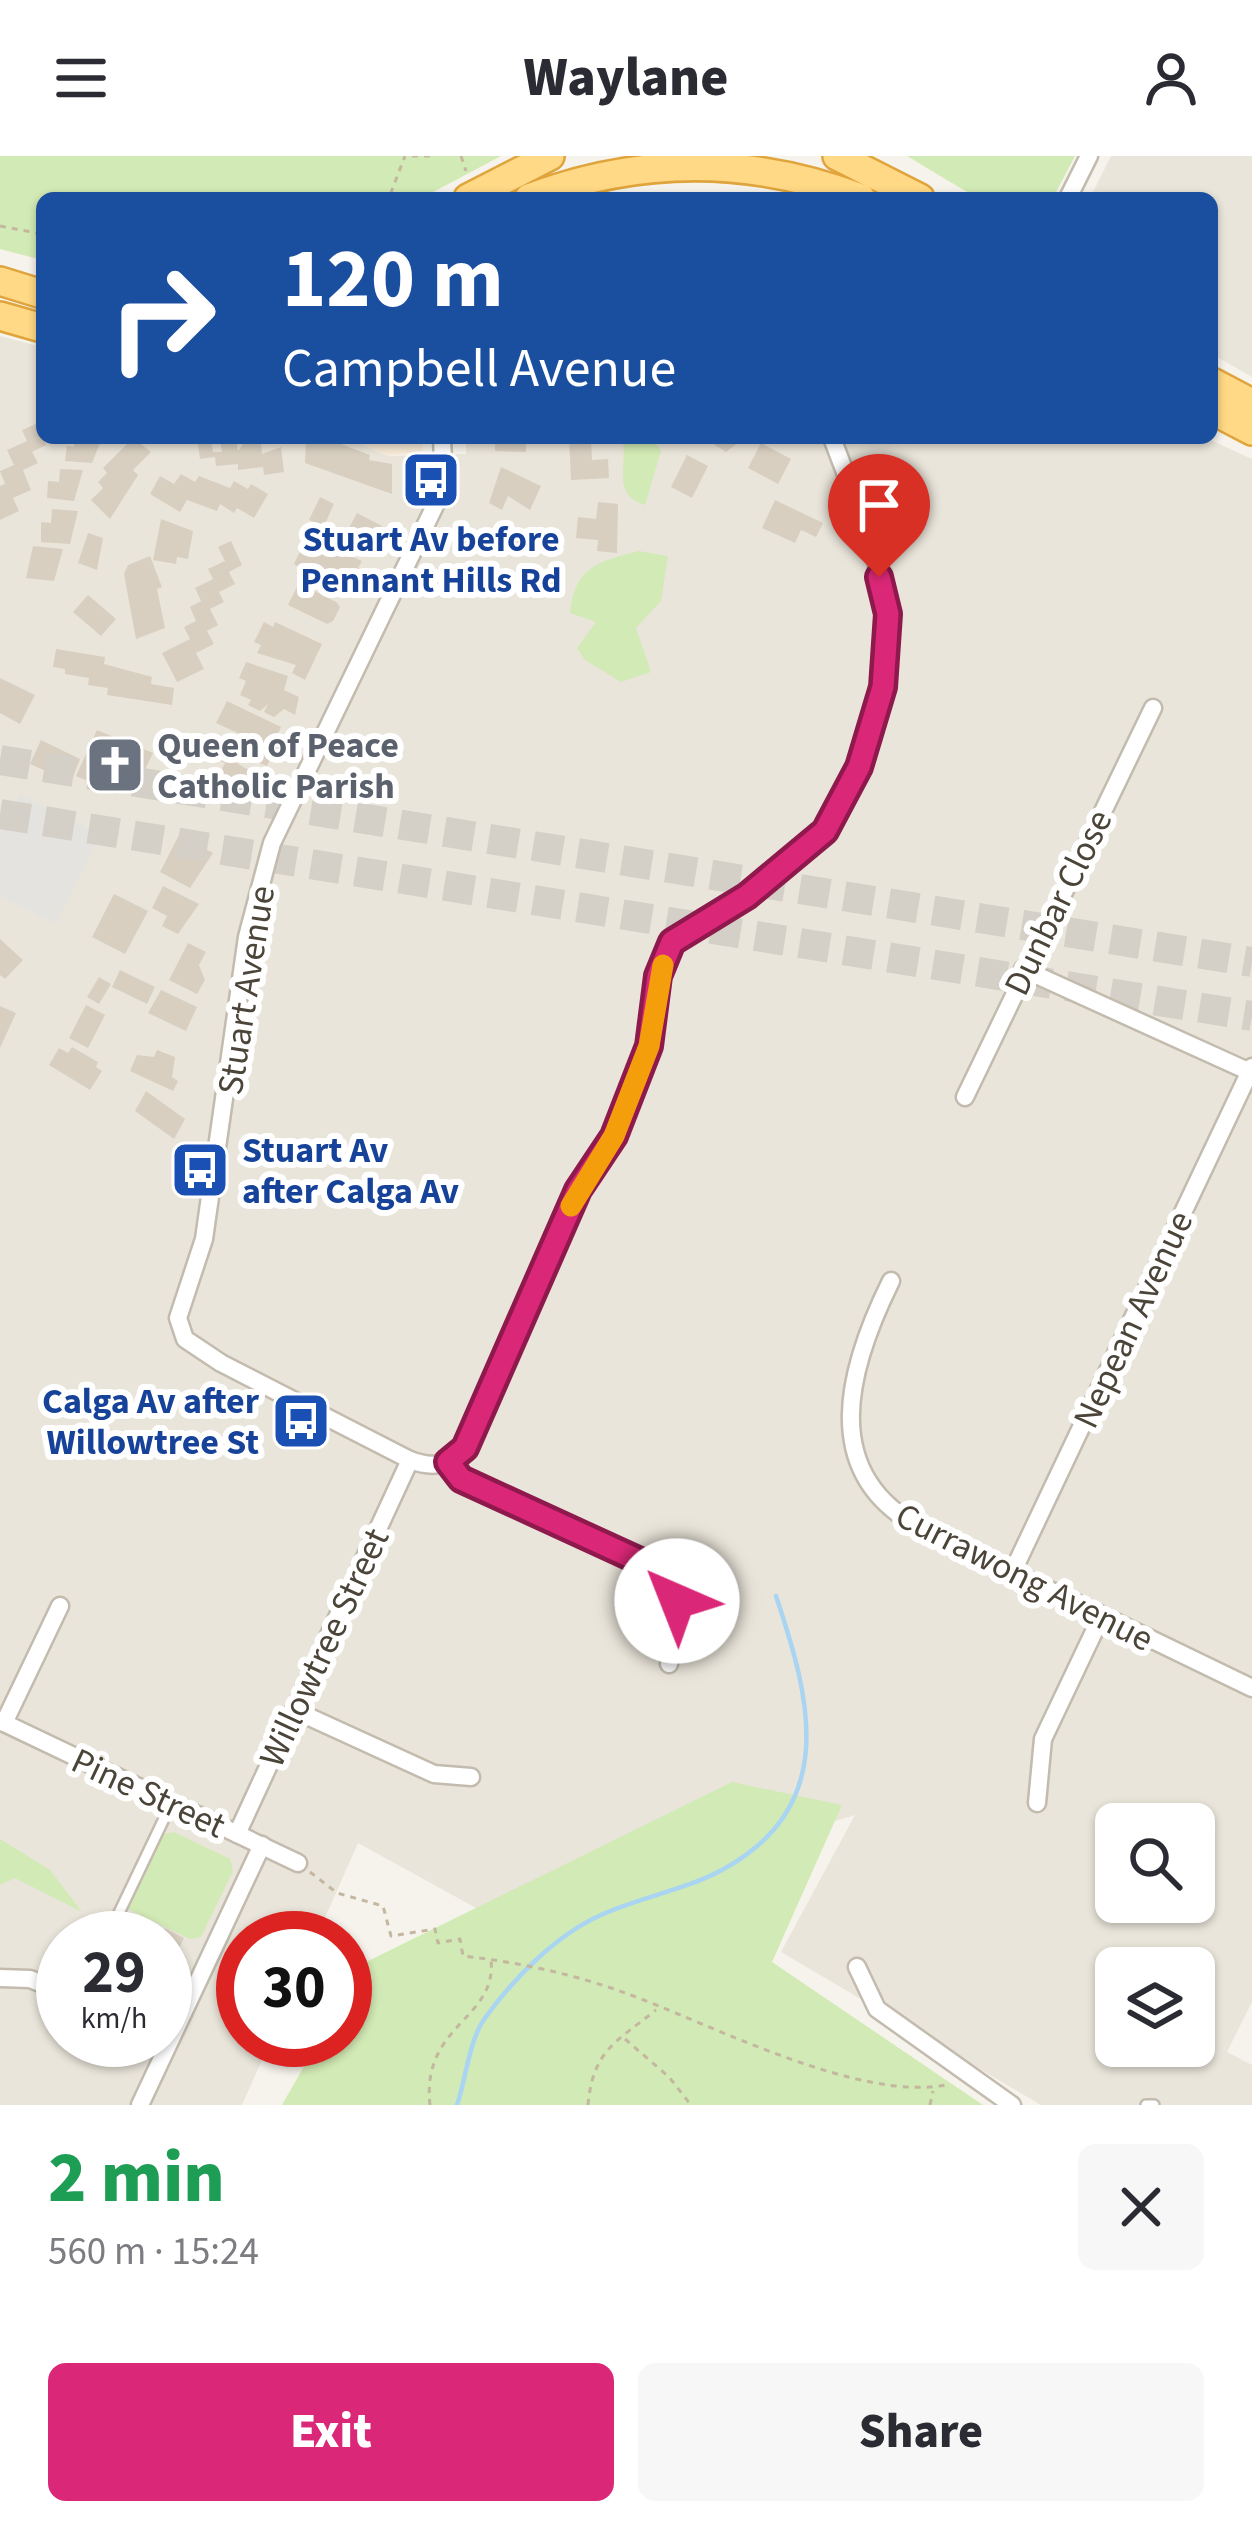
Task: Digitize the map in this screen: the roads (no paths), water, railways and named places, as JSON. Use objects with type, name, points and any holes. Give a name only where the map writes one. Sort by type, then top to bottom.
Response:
[{"type":"highway","points":[[468,189],[550,156]]},
{"type":"highway","points":[[837,156],[908,192]]},
{"type":"highway","points":[[548,192],[607,173],[713,163],[797,177],[843,192]]},
{"type":"highway","points":[[0,281],[36,292]]},
{"type":"highway","points":[[0,316],[36,326]]},
{"type":"highway","points":[[1218,385],[1252,403]]},
{"type":"highway","points":[[1218,413],[1252,430]]},
{"type":"street","points":[[1071,192],[1089,156]]},
{"type":"street","name":"Stuart Avenue","points":[[410,1460],[221,1363],[185,1339],[178,1318],[214,1185],[247,937],[272,843],[444,487],[442,444]]},
{"type":"street","points":[[410,1460],[448,1462],[465,1448],[578,1190],[614,1136],[649,1046],[658,976],[672,942],[747,896],[825,831],[859,767],[883,687],[888,614],[871,540],[834,444]]},
{"type":"street","name":"Dunbar Close","points":[[965,1097],[1153,708]]},
{"type":"street","points":[[1023,969],[1251,1069]]},
{"type":"street","name":"Nepean Avenue","points":[[1013,1571],[1251,1069]]},
{"type":"street","name":"Currawong Avenue","points":[[891,1281],[854,1365],[851,1408],[858,1460],[894,1514],[1252,1688]]},
{"type":"street","name":"Willowtree Street","points":[[237,1834],[410,1460]]},
{"type":"street","points":[[448,1462],[461,1479],[666,1575],[677,1601],[669,1664]]},
{"type":"street","points":[[2,1722],[60,1606]]},
{"type":"street","points":[[1037,1803],[1043,1739],[1101,1617]]},
{"type":"street","points":[[294,1710],[434,1774],[471,1777]]},
{"type":"street","name":"Pine Street","points":[[2,1722],[298,1863]]},
{"type":"street","points":[[192,1989],[262,1845]]},
{"type":"street","points":[[857,1967],[877,2009],[1012,2105]]},
{"type":"street","points":[[0,1978],[36,1981]]},
{"type":"street","points":[[140,2105],[156,2067]]},
{"type":"lane","points":[[120,1911],[172,1802]]},
{"type":"waterway","points":[[457,2105],[480,2027],[537,1959],[601,1915],[722,1870],[759,1844],[785,1815],[800,1783],[805,1712],[776,1596]]},
{"type":"tunnel","points":[[0,760],[1252,962]]},
{"type":"tunnel","points":[[0,814],[1252,1016]]},
{"type":"place","name":"Stuart Av before Pennant Hills Rd","points":[[431,480]]},
{"type":"place","name":"Queen of Peace Catholic Parish","points":[[115,765]]},
{"type":"place","name":"Stuart Av after Calga Av","points":[[200,1170]]},
{"type":"place","name":"Calga Av after Willowtree St","points":[[301,1421]]}]
